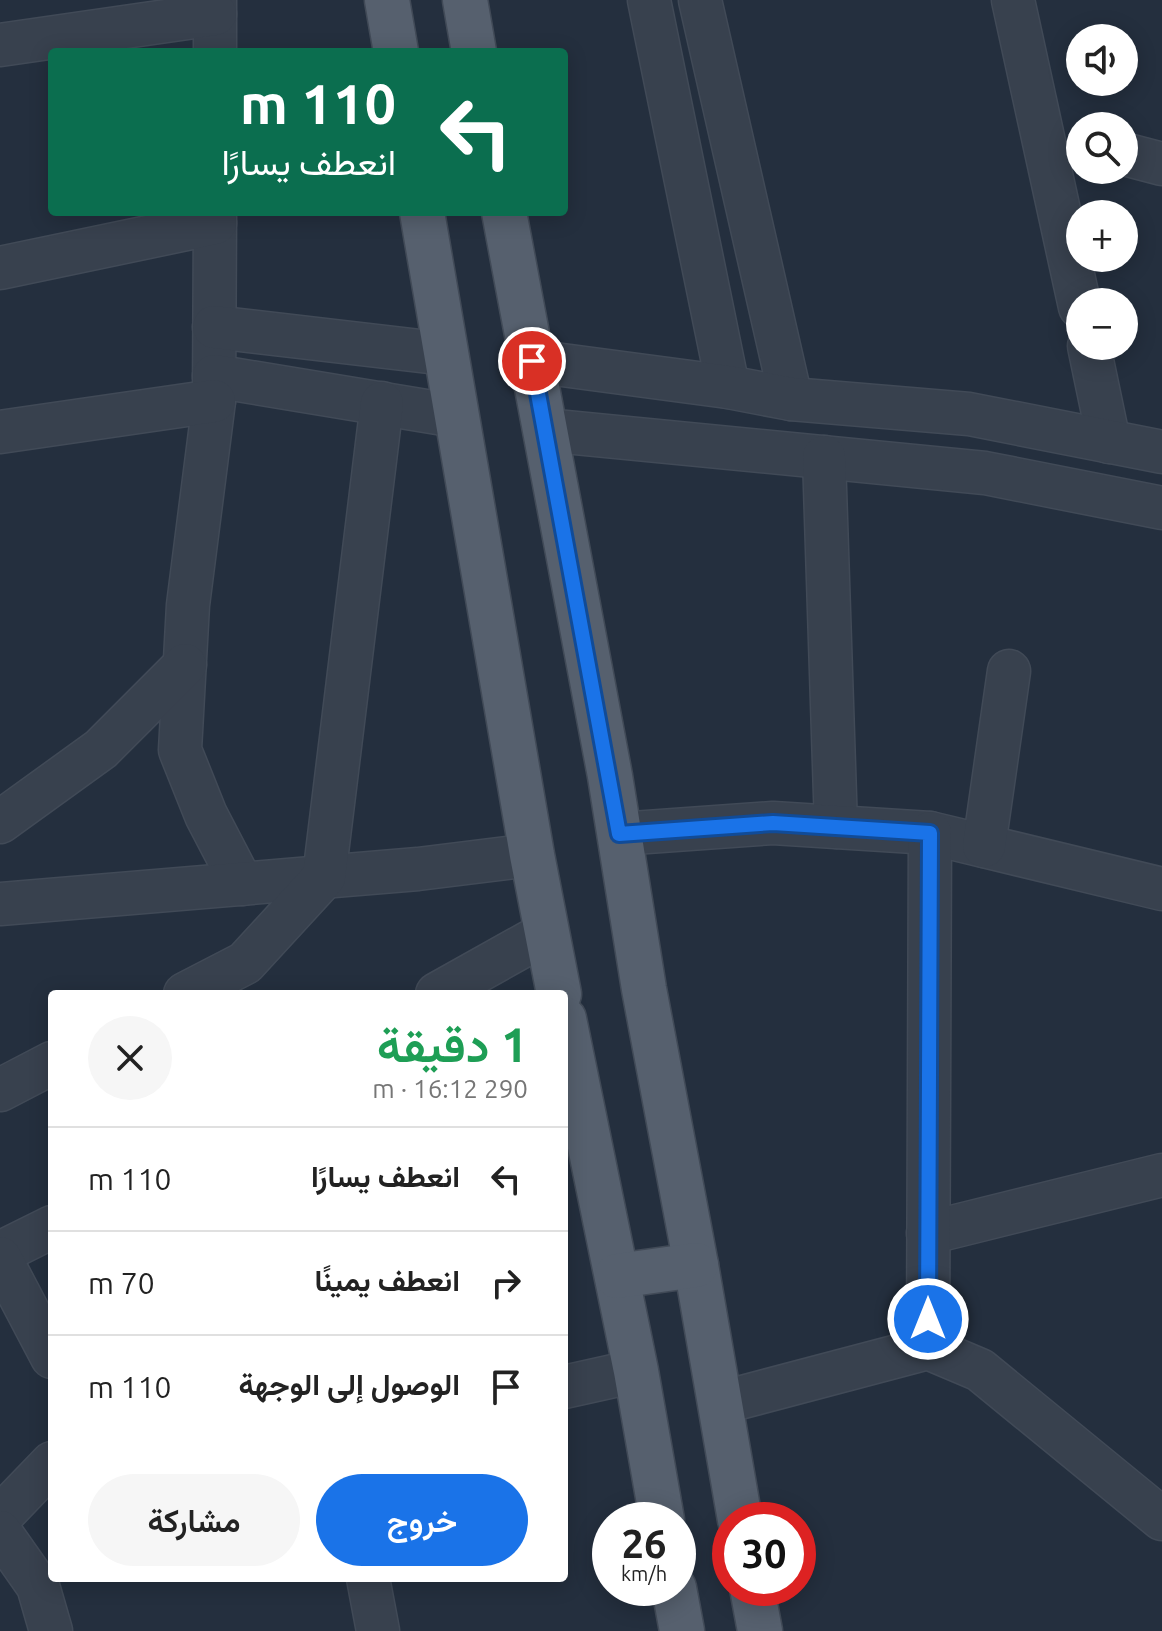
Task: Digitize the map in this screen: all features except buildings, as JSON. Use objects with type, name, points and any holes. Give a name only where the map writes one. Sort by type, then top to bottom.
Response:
[{"type":"main road","points":[[387,0],[395,48]]},
{"type":"main road","points":[[465,0],[473,48]]},
{"type":"main road","points":[[423,216],[532,855],[558,990]]},
{"type":"main road","points":[[505,216],[619,834],[737,1502]]},
{"type":"main road","points":[[568,1038],[636,1371],[659,1502]]},
{"type":"main road","points":[[617,1276],[696,1265]]},
{"type":"main road","points":[[677,1606],[682,1631]]},
{"type":"main road","points":[[755,1606],[760,1631]]},
{"type":"street","points":[[649,0],[728,387]]},
{"type":"street","points":[[700,0],[791,399]]},
{"type":"street","points":[[1013,0],[1061,138],[1078,288]]},
{"type":"street","points":[[0,45],[215,22]]},
{"type":"street","points":[[1138,158],[1162,164]]},
{"type":"street","points":[[0,268],[215,218],[214,389],[188,605],[180,750],[206,815],[242,884]]},
{"type":"street","points":[[214,327],[446,354]]},
{"type":"street","points":[[1092,360],[1109,442]]},
{"type":"street","points":[[532,361],[728,387],[791,399],[969,414],[1162,452]]},
{"type":"street","points":[[0,432],[214,389],[382,403],[456,416]]},
{"type":"street","points":[[193,990],[245,963],[324,877],[382,403]]},
{"type":"street","points":[[545,430],[985,473],[1162,508]]},
{"type":"street","points":[[824,457],[836,827]]},
{"type":"street","points":[[4,807],[101,749],[185,665]]},
{"type":"street","points":[[984,846],[1009,671]]},
{"type":"street","points":[[619,834],[773,823],[930,833],[1162,889]]},
{"type":"street","points":[[928,1348],[930,833]]},
{"type":"street","points":[[0,904],[418,869],[532,855]]},
{"type":"street","points":[[444,990],[546,933]]},
{"type":"street","points":[[0,1090],[48,1065]]},
{"type":"street","points":[[928,1233],[1162,1175]]},
{"type":"street","points":[[48,1229],[0,1255],[48,1349]]},
{"type":"street","points":[[720,1403],[928,1348],[980,1370],[1162,1519]]},
{"type":"street","points":[[568,1386],[636,1371]]},
{"type":"street","points":[[0,1517],[48,1467]]},
{"type":"street","points":[[0,1532],[38,1586],[51,1631]]},
{"type":"street","points":[[369,1582],[378,1631]]},
{"type":"route","points":[[532,361],[619,834],[773,823],[930,833],[928,1319]]}]
